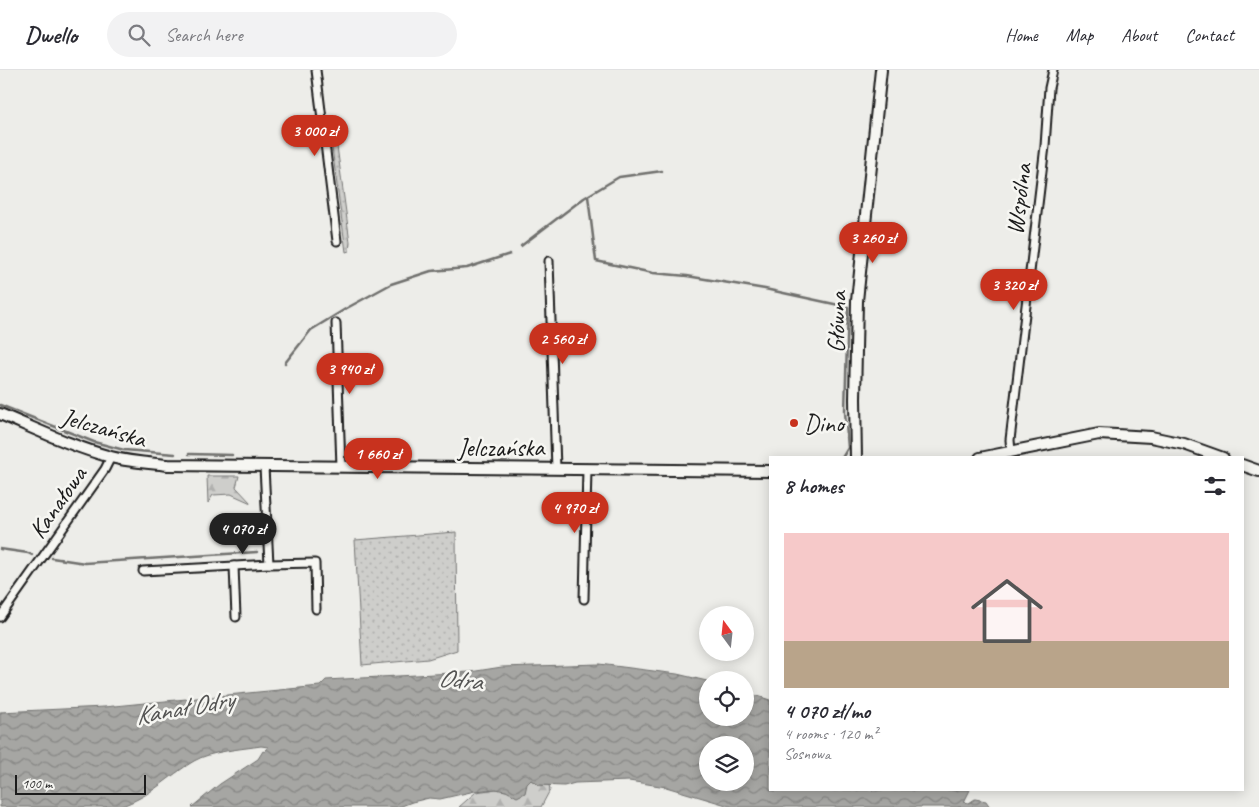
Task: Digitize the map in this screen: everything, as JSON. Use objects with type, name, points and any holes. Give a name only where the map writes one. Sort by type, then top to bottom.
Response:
[{"type":"main road","name":"Główna","points":[[856,456],[857,301],[881,70]]},
{"type":"main road","name":"Jelczańska","points":[[0,414],[91,451],[128,461],[168,465],[769,471]]},
{"type":"main road","points":[[989,456],[1099,434],[1151,437],[1184,444],[1217,456]]},
{"type":"main road","points":[[1244,466],[1259,470]]},
{"type":"street","points":[[316,70],[337,241]]},
{"type":"street","name":"Wspólna","points":[[1011,451],[1010,440],[1045,146],[1049,88],[1053,70]]},
{"type":"street","points":[[549,261],[556,469]]},
{"type":"street","points":[[336,323],[341,467]]},
{"type":"street","name":"Kanałowa","points":[[0,617],[105,469],[111,457]]},
{"type":"street","points":[[264,467],[269,564]]},
{"type":"street","points":[[584,600],[587,469]]},
{"type":"street","points":[[143,571],[315,563],[316,608]]},
{"type":"street","points":[[234,566],[236,617]]},
{"type":"green space","points":[[336,139],[350,242],[349,251],[346,252],[331,140]]},
{"type":"green space","points":[[207,476],[239,476],[236,487],[251,503],[231,494],[213,495],[208,503]]},
{"type":"green space","points":[[456,532],[457,650],[428,659],[362,665],[355,540]]},
{"type":"green space","points":[[531,780],[539,785],[549,785],[550,790],[541,807],[459,807],[476,792],[496,789],[506,791],[527,784]]},
{"type":"water","points":[[599,664],[677,674],[699,679],[699,726],[754,726],[754,695],[769,700],[769,791],[970,791],[964,802],[969,803],[975,799],[986,801],[990,807],[733,807],[666,787],[629,781],[575,783],[564,786],[539,785],[531,780],[527,784],[525,793],[517,797],[506,791],[496,789],[475,791],[440,799],[429,798],[399,807],[192,807],[220,784],[258,759],[268,747],[261,746],[209,755],[194,761],[159,786],[131,803],[119,807],[0,807],[0,712],[104,707],[320,686],[326,680],[470,672],[502,667]]},
{"type":"waterway","points":[[521,246],[584,198],[619,177],[662,171]]},
{"type":"waterway","points":[[588,196],[596,261],[653,273],[687,276],[765,289],[848,307],[845,412],[848,448],[843,456]]},
{"type":"waterway","points":[[285,363],[311,330],[391,284],[431,271],[467,268],[510,254]]},
{"type":"waterway","points":[[0,405],[94,442],[124,450],[175,454]]},
{"type":"waterway","points":[[189,454],[232,455]]},
{"type":"waterway","points":[[0,549],[32,555]]},
{"type":"waterway","points":[[52,558],[85,563],[257,552]]},
{"type":"place","name":"Dino","points":[[794,423]]},
{"type":"water label","name":"Odra","points":[[460,679]]},
{"type":"water label","name":"Kanał Odry","points":[[184,707]]}]
